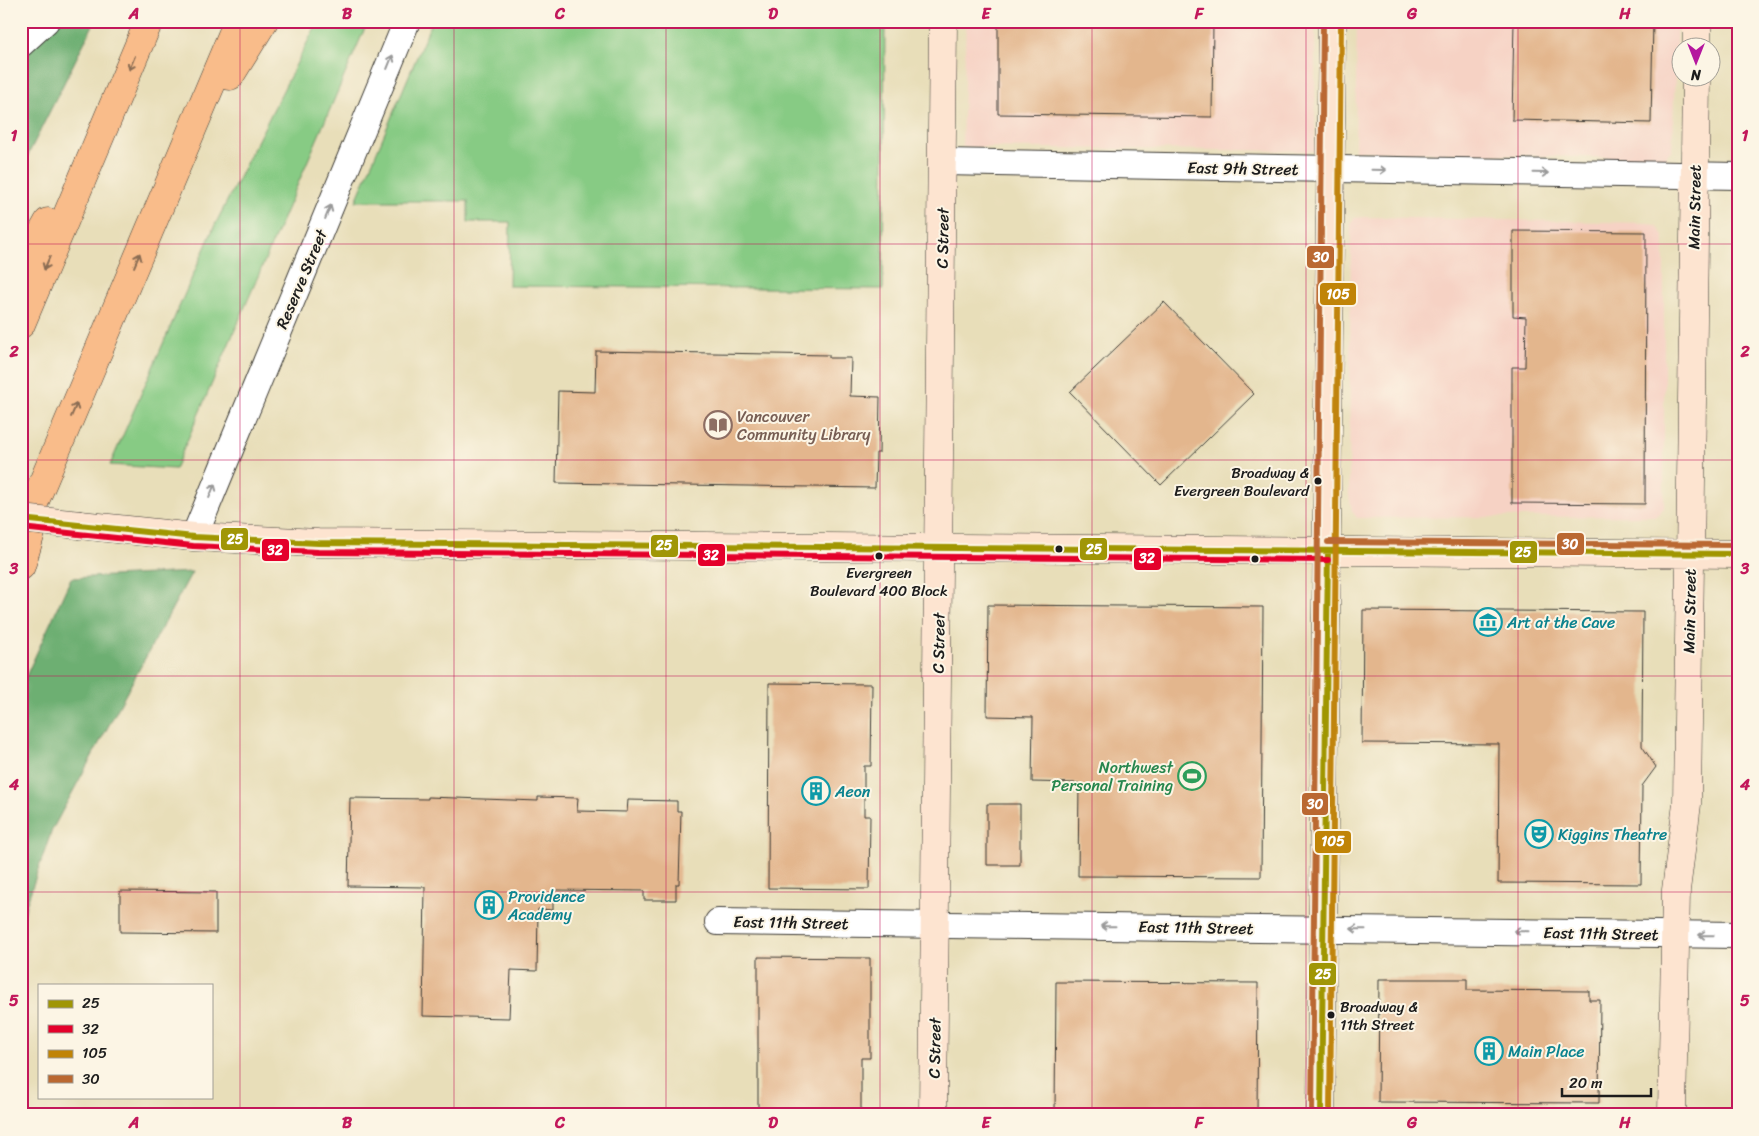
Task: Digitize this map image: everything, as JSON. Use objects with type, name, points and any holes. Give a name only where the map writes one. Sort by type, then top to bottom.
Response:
[{"type":"highway","points":[[21,324],[149,21]]},
{"type":"highway","points":[[21,534],[238,21]]},
{"type":"highway","points":[[182,154],[264,21]]},
{"type":"highway","points":[[21,270],[114,105]]},
{"type":"highway","points":[[21,566],[55,455]]},
{"type":"street","name":"Reserve Street","points":[[194,536],[407,21]]},
{"type":"street","name":"C Street","points":[[934,1115],[943,21]]},
{"type":"street","points":[[1320,1115],[1324,928],[1332,21]]},
{"type":"street","points":[[1697,38],[1698,21]]},
{"type":"street","name":"Main Street","points":[[1672,1115],[1676,890],[1687,804],[1696,88]]},
{"type":"street","name":"East 9th Street","points":[[942,162],[1738,176]]},
{"type":"street","points":[[21,519],[156,533],[318,543],[1738,554]]},
{"type":"street","name":"East 11th Street","points":[[718,922],[1324,928],[1738,935]]},
{"type":"shaded area","points":[[966,21],[1315,21],[1315,151],[962,147]]},
{"type":"shaded area","points":[[1357,21],[1677,21],[1676,38],[1672,38],[1672,88],[1674,88],[1672,149],[1664,159],[1355,151]]},
{"type":"shaded area","points":[[1736,21],[1738,21],[1738,141],[1736,137]]},
{"type":"shaded area","points":[[1354,218],[1649,223],[1657,226],[1664,236],[1664,508],[1656,516],[1357,518],[1352,511],[1349,495],[1351,223]]},
{"type":"shaded area","points":[[1738,233],[1738,520],[1735,520]]},
{"type":"shaded area","points":[[1738,605],[1738,754],[1734,754],[1736,608]]},
{"type":"green space","points":[[47,21],[95,21],[21,169],[21,44]]},
{"type":"green space","points":[[318,21],[368,21],[175,469],[110,465],[214,227]]},
{"type":"green space","points":[[432,21],[885,21],[883,289],[509,286],[510,222],[468,222],[468,201],[356,201]]},
{"type":"green space","points":[[192,572],[52,830],[26,905],[21,933],[21,687],[71,578]]},
{"type":"building","points":[[998,21],[1213,21],[1212,117],[998,114]]},
{"type":"building","points":[[1514,21],[1653,21],[1651,123],[1512,120]]},
{"type":"building","points":[[1513,231],[1646,232],[1645,504],[1512,503],[1512,367],[1525,367],[1526,317],[1513,316]]},
{"type":"building","points":[[1164,302],[1254,394],[1161,485],[1070,392]]},
{"type":"building","name":"Vancouver Community Library","points":[[596,351],[829,355],[829,358],[851,358],[850,396],[880,397],[879,453],[876,453],[875,488],[556,483],[558,391],[595,392]]},
{"type":"building","points":[[988,605],[1263,607],[1261,877],[1078,876],[1079,783],[1032,782],[1033,717],[987,716]]},
{"type":"building","points":[[1363,610],[1643,612],[1642,746],[1656,767],[1642,786],[1641,884],[1498,883],[1499,744],[1362,743]]},
{"type":"building","name":"Aeon","points":[[769,683],[872,684],[871,766],[864,766],[864,816],[870,816],[869,889],[768,888]]},
{"type":"building","name":"Providence Academy","points":[[428,797],[538,801],[538,797],[578,798],[577,811],[627,812],[628,800],[677,801],[677,811],[681,811],[679,884],[676,884],[676,900],[644,900],[644,891],[553,890],[553,910],[538,909],[537,971],[511,970],[509,1018],[423,1016],[425,887],[348,886],[350,798],[428,799]]},
{"type":"building","points":[[987,804],[1020,804],[1020,865],[987,865]]},
{"type":"building","points":[[120,891],[216,892],[216,933],[120,932]]},
{"type":"building","points":[[758,957],[870,958],[870,1058],[861,1058],[861,1115],[758,1115]]},
{"type":"building","name":"Main Place","points":[[1379,979],[1467,979],[1467,990],[1589,991],[1589,1000],[1600,1000],[1599,1103],[1378,1102]]},
{"type":"building","points":[[1056,982],[1258,983],[1257,1115],[1055,1115]]},
{"type":"transit line","name":"30","points":[[1312,1115],[1323,21]]},
{"type":"transit line","name":"105","points":[[1330,1115],[1341,21]]},
{"type":"transit line","name":"25","points":[[21,519],[194,537],[318,543],[1738,554]]},
{"type":"transit line","name":"32","points":[[21,528],[193,546],[318,552],[1328,560]]},
{"type":"transit line","name":"30","points":[[1328,542],[1738,545]]},
{"type":"transit line","name":"25","points":[[1321,1115],[1328,551]]},
{"type":"place","name":"Vancouver Community Library","points":[[718,425]]},
{"type":"place","name":"Broadway & Evergreen Boulevard","points":[[1318,481]]},
{"type":"place","name":"Evergreen Boulevard 400 Block","points":[[879,556]]},
{"type":"place","name":"Art at the Cave","points":[[1488,622]]},
{"type":"place","name":"Northwest Personal Training","points":[[1192,776]]},
{"type":"place","name":"Aeon","points":[[816,791]]},
{"type":"place","name":"Kiggins Theatre","points":[[1539,834]]},
{"type":"place","name":"Providence Academy","points":[[489,905]]},
{"type":"place","name":"Broadway & 11th Street","points":[[1331,1015]]},
{"type":"place","name":"Main Place","points":[[1489,1051]]}]
